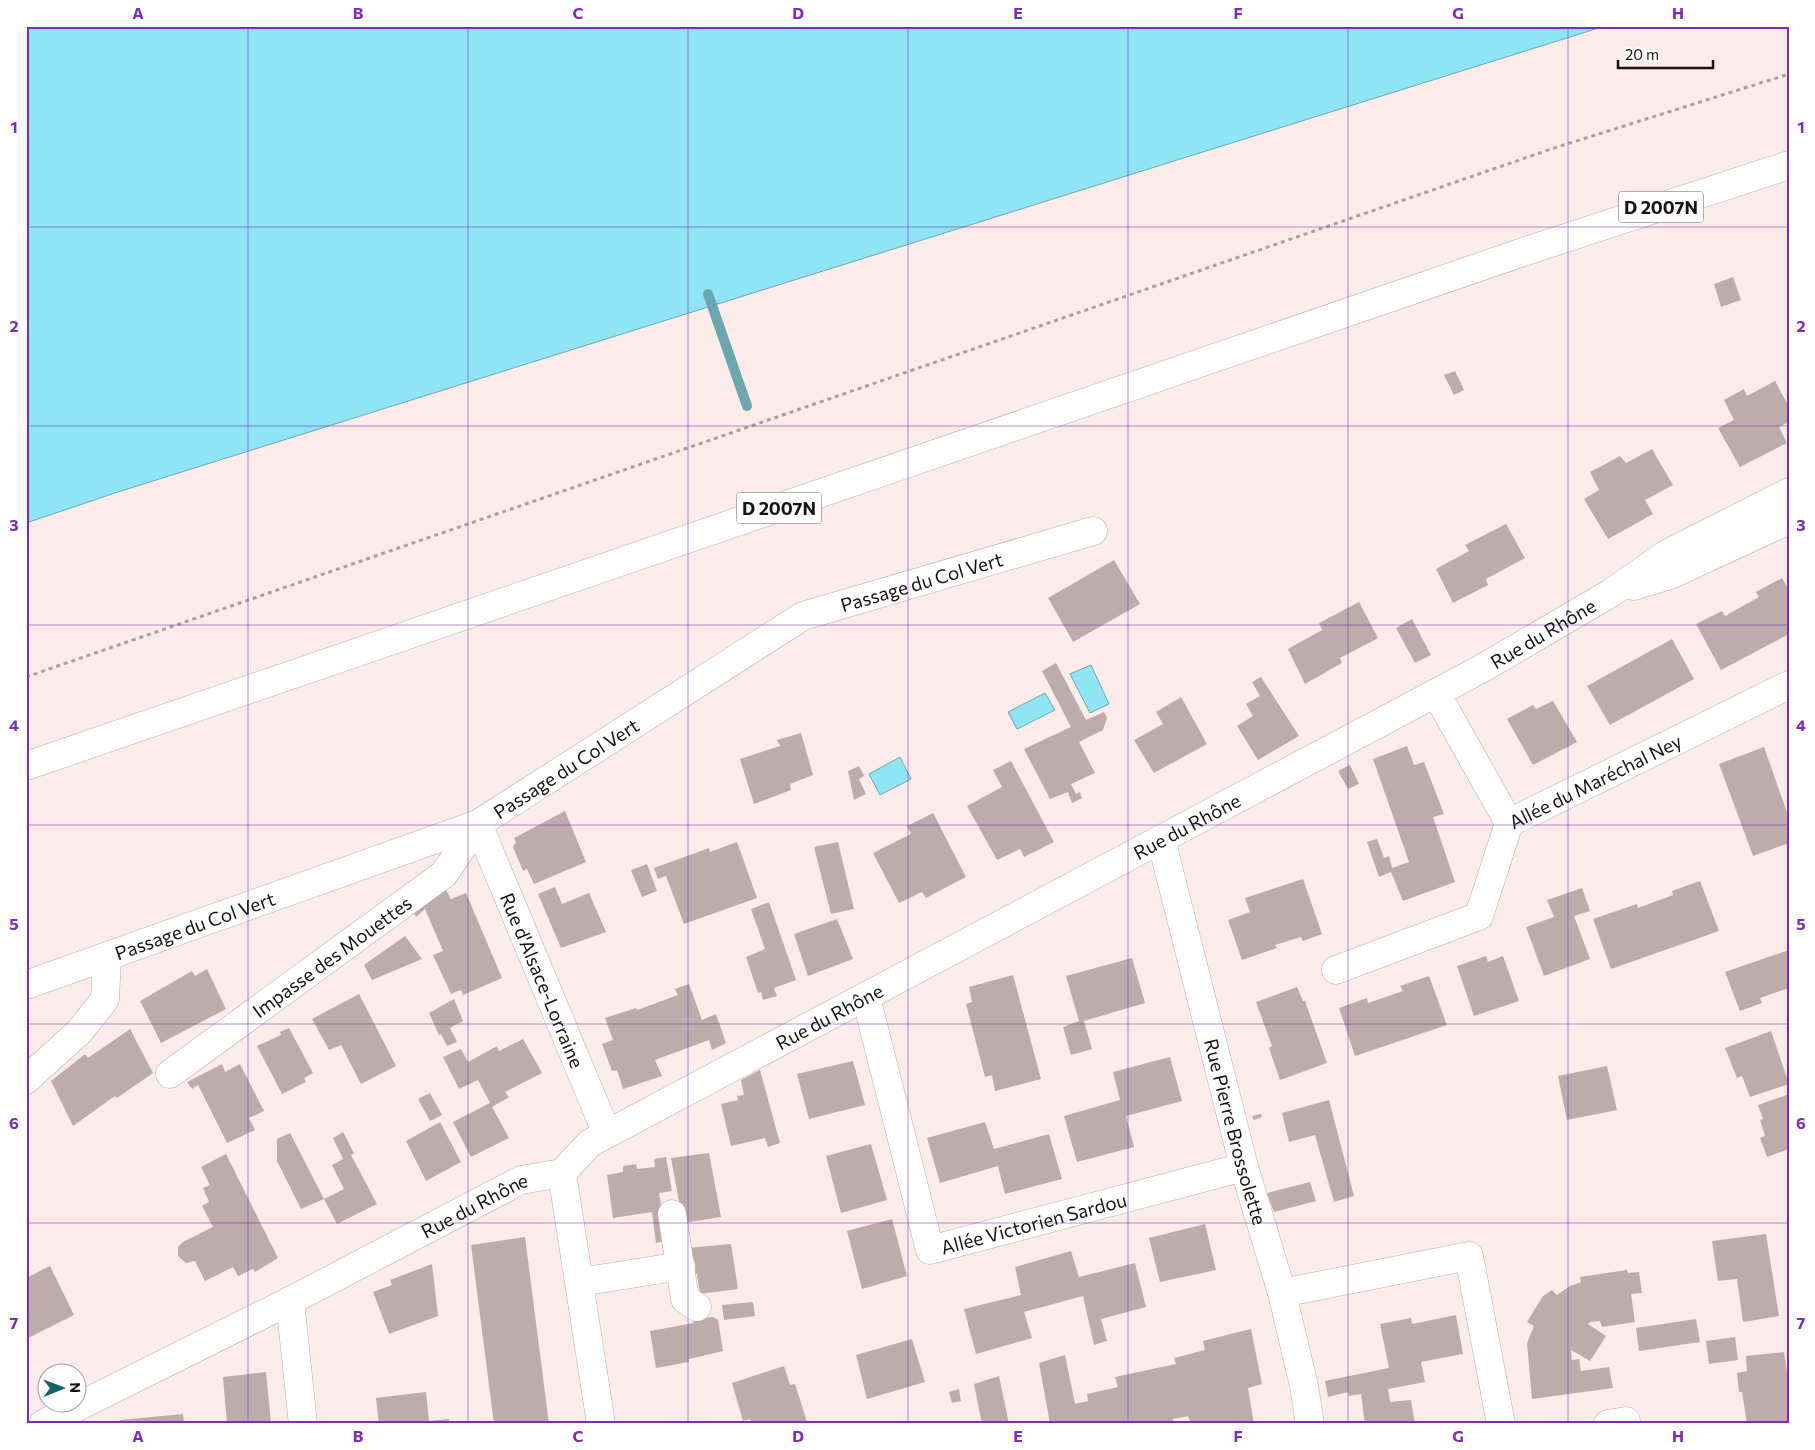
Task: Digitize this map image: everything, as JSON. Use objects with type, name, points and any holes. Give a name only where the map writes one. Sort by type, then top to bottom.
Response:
[{"type":"street","name":"D 2007N","points":[[26,766],[1532,249],[1789,165]]},
{"type":"street","name":"Rue du Rhône","points":[[43,1424],[70,1417],[520,1180],[562,1173],[590,1143],[1481,669],[1611,594],[1665,555],[1789,492]]},
{"type":"street","name":"Rue du Rhône","points":[[1611,594],[1670,575],[1789,520]]},
{"type":"street","name":"Passage du Col Vert","points":[[26,985],[478,824],[803,616],[1092,531]]},
{"type":"street","name":"Allée du Maréchal Ney","points":[[1436,693],[1509,823],[1789,685]]},
{"type":"street","points":[[1336,970],[1479,916],[1509,823]]},
{"type":"street","name":"Impasse des Mouettes","points":[[170,1074],[444,874],[478,824]]},
{"type":"street","name":"Rue d'Alsace-Lorraine","points":[[478,824],[607,1134]]},
{"type":"street","name":"Rue Pierre Brossolette","points":[[1161,839],[1244,1167],[1282,1293],[1304,1386],[1310,1424]]},
{"type":"street","points":[[26,1080],[80,1031],[105,999],[107,957]]},
{"type":"street","name":"Allée Victorien Sardou","points":[[866,997],[930,1250],[1244,1167]]},
{"type":"street","points":[[562,1173],[601,1424]]},
{"type":"street","points":[[672,1214],[686,1299],[697,1307]]},
{"type":"street","points":[[1282,1293],[1469,1256],[1501,1424]]},
{"type":"street","points":[[580,1282],[681,1266]]},
{"type":"street","points":[[290,1301],[303,1424]]},
{"type":"path","points":[[26,677],[1551,149],[1789,74]]},
{"type":"water","points":[[26,26],[1605,26],[121,491],[26,523]]},
{"type":"water","points":[[1091,665],[1109,704],[1090,713],[1070,674]]},
{"type":"water","points":[[1045,693],[1055,710],[1017,729],[1008,712]]},
{"type":"water","points":[[900,757],[911,779],[880,795],[869,774]]},
{"type":"building","points":[[1733,277],[1741,300],[1721,307],[1714,284]]},
{"type":"building","points":[[1455,371],[1464,390],[1454,395],[1444,375]]},
{"type":"building","points":[[1775,381],[1789,407],[1789,422],[1779,427],[1787,443],[1740,467],[1718,428],[1734,420],[1724,400],[1744,389],[1747,396]]},
{"type":"building","points":[[1652,449],[1673,485],[1645,500],[1653,514],[1608,539],[1584,499],[1599,490],[1590,472],[1620,456],[1626,463]]},
{"type":"building","points":[[1506,524],[1525,558],[1486,579],[1488,585],[1453,603],[1436,569],[1469,551],[1465,545]]},
{"type":"building","points":[[1114,560],[1140,604],[1073,642],[1048,598]]},
{"type":"building","points":[[1782,578],[1789,590],[1789,634],[1721,670],[1696,624],[1722,611],[1725,616],[1759,597],[1756,592]]},
{"type":"building","points":[[1359,602],[1378,638],[1340,658],[1342,663],[1305,684],[1288,649],[1322,630],[1319,623]]},
{"type":"building","points":[[1412,619],[1431,655],[1415,663],[1396,628]]},
{"type":"building","points":[[1672,639],[1694,679],[1610,725],[1587,686]]},
{"type":"building","points":[[1056,663],[1086,720],[1104,712],[1107,718],[1103,730],[1079,742],[1095,773],[1071,784],[1076,794],[1080,792],[1082,798],[1072,803],[1068,792],[1050,799],[1024,749],[1071,727],[1042,671]]},
{"type":"building","points":[[1261,677],[1299,736],[1258,760],[1237,726],[1253,716],[1246,704],[1260,696],[1252,682]]},
{"type":"building","points":[[1181,697],[1207,744],[1154,773],[1134,740],[1163,724],[1156,712]]},
{"type":"building","points":[[1553,701],[1577,742],[1533,765],[1507,719],[1533,705],[1536,709]]},
{"type":"building","points":[[801,733],[813,775],[790,784],[791,790],[754,804],[740,759],[780,746],[777,740]]},
{"type":"building","points":[[1407,746],[1414,765],[1424,762],[1444,814],[1433,817],[1455,882],[1403,901],[1391,872],[1379,877],[1367,842],[1377,839],[1384,858],[1389,856],[1392,868],[1409,862],[1373,759]]},
{"type":"building","points":[[1764,747],[1789,818],[1789,843],[1753,856],[1719,764]]},
{"type":"building","points":[[1011,761],[1054,842],[1024,857],[1020,849],[997,860],[967,806],[1002,787],[993,770]]},
{"type":"building","points":[[1350,765],[1359,784],[1348,789],[1338,771]]},
{"type":"building","points":[[859,766],[864,776],[859,779],[866,794],[854,800],[848,771]]},
{"type":"building","points":[[565,811],[586,862],[534,884],[527,869],[523,871],[513,847],[516,842],[514,838]]},
{"type":"building","points":[[933,813],[966,877],[926,898],[922,892],[899,903],[873,853],[911,834],[907,826]]},
{"type":"building","points":[[737,842],[757,898],[684,924],[666,876],[658,879],[654,868],[709,848],[710,852]]},
{"type":"building","points":[[838,842],[854,909],[831,914],[814,847]]},
{"type":"building","points":[[647,864],[657,891],[642,897],[631,870]]},
{"type":"building","points":[[1303,879],[1322,934],[1303,941],[1301,937],[1275,945],[1277,948],[1242,960],[1228,920],[1250,912],[1245,898]]},
{"type":"building","points":[[1700,881],[1719,931],[1611,969],[1593,919],[1637,904],[1638,908],[1673,895],[1672,891]]},
{"type":"building","points":[[443,884],[451,899],[466,893],[502,978],[463,995],[461,990],[451,994],[433,955],[443,951],[425,909],[416,917],[412,907]]},
{"type":"building","points":[[555,887],[562,904],[589,893],[606,932],[561,948],[538,894]]},
{"type":"building","points":[[1582,888],[1590,911],[1574,916],[1590,959],[1544,976],[1526,927],[1554,917],[1547,900]]},
{"type":"building","points":[[769,902],[796,980],[774,988],[777,996],[763,1000],[761,992],[758,993],[746,957],[765,949],[751,909]]},
{"type":"building","points":[[837,919],[853,959],[808,976],[794,934]]},
{"type":"building","points":[[405,936],[422,959],[372,980],[364,965]]},
{"type":"building","points":[[1789,950],[1789,988],[1760,998],[1762,1003],[1740,1011],[1725,972]]},
{"type":"building","points":[[1486,956],[1488,962],[1503,956],[1519,1001],[1474,1016],[1457,966]]},
{"type":"building","points":[[1132,958],[1145,1003],[1084,1021],[1092,1049],[1071,1055],[1063,1027],[1079,1021],[1066,976]]},
{"type":"building","points":[[207,969],[226,1009],[161,1043],[140,1001],[192,971],[195,976]]},
{"type":"building","points":[[1013,975],[1041,1079],[995,1091],[992,1075],[985,1077],[966,1004],[972,1002],[969,987]]},
{"type":"building","points":[[1429,976],[1447,1025],[1355,1056],[1339,1008],[1367,998],[1368,1003],[1403,991],[1400,986]]},
{"type":"building","points":[[689,984],[702,1020],[716,1014],[726,1043],[712,1050],[709,1040],[655,1060],[662,1076],[623,1089],[617,1070],[612,1071],[602,1044],[613,1040],[605,1018],[636,1008],[637,1010],[678,995],[675,989]]},
{"type":"building","points":[[1297,987],[1303,1001],[1305,1001],[1327,1063],[1280,1080],[1269,1048],[1272,1046],[1256,1002]]},
{"type":"building","points":[[359,994],[396,1066],[361,1084],[341,1045],[329,1050],[312,1019]]},
{"type":"building","points":[[454,999],[463,1021],[450,1028],[457,1042],[447,1046],[441,1034],[439,1035],[429,1013]]},
{"type":"building","points":[[289,1028],[313,1073],[304,1078],[306,1082],[282,1094],[257,1046],[281,1035],[280,1032]]},
{"type":"building","points":[[130,1029],[153,1073],[117,1098],[115,1096],[73,1126],[51,1081],[85,1054],[88,1058]]},
{"type":"building","points":[[1771,1031],[1789,1084],[1750,1097],[1742,1076],[1737,1078],[1725,1048]]},
{"type":"building","points":[[523,1039],[542,1073],[505,1092],[509,1097],[492,1107],[509,1138],[471,1157],[453,1122],[490,1103],[478,1080],[459,1089],[443,1057],[461,1049],[468,1062],[497,1046],[499,1051]]},
{"type":"building","points":[[1170,1057],[1182,1101],[1126,1116],[1134,1147],[1077,1162],[1064,1116],[1120,1100],[1113,1072]]},
{"type":"building","points":[[853,1061],[865,1105],[809,1119],[797,1074]]},
{"type":"building","points":[[222,1064],[225,1072],[240,1064],[264,1111],[249,1118],[255,1130],[227,1143],[198,1085],[192,1089],[187,1082]]},
{"type":"building","points":[[1607,1066],[1617,1110],[1567,1120],[1558,1076]]},
{"type":"building","points":[[760,1070],[780,1143],[768,1147],[765,1138],[731,1146],[721,1104],[738,1100],[737,1096],[744,1095],[741,1080]]},
{"type":"building","points":[[430,1093],[442,1115],[430,1121],[418,1099]]},
{"type":"building","points":[[1789,1094],[1789,1149],[1767,1157],[1760,1138],[1765,1136],[1760,1120],[1763,1119],[1758,1105]]},
{"type":"building","points":[[1329,1100],[1354,1196],[1334,1202],[1315,1135],[1289,1142],[1282,1113]]},
{"type":"building","points":[[1261,1114],[1262,1117],[1254,1120],[1252,1116]]},
{"type":"building","points":[[440,1122],[461,1162],[426,1181],[406,1141]]},
{"type":"building","points":[[985,1122],[994,1149],[1049,1134],[1062,1179],[1005,1194],[998,1166],[940,1183],[927,1138]]},
{"type":"building","points":[[343,1132],[354,1153],[351,1155],[377,1204],[337,1224],[324,1199],[344,1189],[332,1165],[343,1159],[333,1138]]},
{"type":"building","points":[[290,1133],[324,1199],[301,1209],[277,1161],[277,1139]]},
{"type":"building","points":[[871,1144],[887,1200],[841,1213],[826,1156]]},
{"type":"building","points":[[709,1153],[721,1217],[683,1223],[671,1158]]},
{"type":"building","points":[[226,1154],[278,1258],[255,1272],[253,1269],[238,1276],[233,1267],[205,1281],[195,1261],[186,1263],[178,1256],[178,1247],[183,1242],[213,1227],[202,1206],[209,1202],[203,1188],[210,1185],[201,1167]]},
{"type":"building","points":[[666,1157],[672,1191],[659,1193],[667,1240],[656,1243],[652,1212],[613,1218],[607,1175],[623,1172],[623,1166],[636,1164],[637,1169],[655,1167],[654,1159]]},
{"type":"building","points":[[1310,1182],[1316,1201],[1274,1212],[1267,1193]]},
{"type":"building","points":[[892,1219],[907,1276],[862,1289],[847,1231]]},
{"type":"building","points":[[1205,1224],[1216,1270],[1160,1282],[1149,1238]]},
{"type":"building","points":[[1766,1234],[1779,1316],[1743,1322],[1737,1279],[1718,1281],[1712,1241]]},
{"type":"building","points":[[525,1237],[549,1424],[494,1424],[471,1245]]},
{"type":"building","points":[[731,1244],[738,1289],[700,1294],[697,1274],[691,1275],[687,1248]]},
{"type":"building","points":[[1071,1251],[1079,1277],[1135,1263],[1146,1307],[1101,1319],[1107,1341],[1094,1345],[1083,1296],[1024,1312],[1032,1338],[976,1354],[964,1309],[1021,1295],[1015,1267]]},
{"type":"building","points":[[432,1264],[438,1316],[389,1334],[373,1292],[392,1285],[390,1280]]},
{"type":"building","points":[[50,1266],[74,1315],[28,1338],[26,1334],[26,1278]]},
{"type":"building","points":[[1627,1270],[1628,1273],[1639,1272],[1642,1293],[1631,1294],[1635,1322],[1602,1327],[1600,1321],[1590,1322],[1588,1324],[1606,1336],[1590,1361],[1571,1350],[1572,1360],[1579,1359],[1581,1371],[1609,1367],[1613,1388],[1532,1399],[1527,1343],[1534,1326],[1527,1322],[1543,1296],[1552,1290],[1557,1295],[1570,1286],[1581,1282],[1580,1277]]},
{"type":"building","points":[[753,1302],[755,1316],[724,1320],[722,1305]]},
{"type":"building","points":[[1456,1315],[1463,1354],[1421,1362],[1425,1382],[1388,1389],[1390,1402],[1411,1400],[1415,1424],[1365,1424],[1361,1394],[1349,1396],[1348,1392],[1328,1397],[1325,1381],[1389,1368],[1380,1324],[1411,1318],[1412,1324]]},
{"type":"building","points":[[713,1317],[718,1320],[723,1351],[689,1359],[689,1362],[656,1368],[650,1331],[694,1323],[693,1320]]},
{"type":"building","points":[[1696,1319],[1700,1342],[1639,1351],[1636,1328]]},
{"type":"building","points":[[1251,1329],[1262,1384],[1248,1388],[1254,1424],[1191,1424],[1188,1416],[1173,1419],[1174,1424],[1050,1424],[1039,1363],[1065,1355],[1075,1404],[1088,1401],[1087,1394],[1118,1387],[1115,1377],[1176,1364],[1174,1358],[1205,1350],[1203,1341]]},
{"type":"building","points":[[1735,1337],[1738,1360],[1709,1364],[1706,1341]]},
{"type":"building","points":[[912,1339],[925,1382],[867,1399],[856,1355]]},
{"type":"building","points":[[1784,1352],[1789,1385],[1789,1424],[1747,1424],[1742,1392],[1739,1392],[1737,1373],[1747,1371],[1746,1356]]},
{"type":"building","points":[[784,1366],[790,1385],[795,1384],[807,1422],[802,1424],[752,1424],[750,1419],[743,1421],[732,1383]]},
{"type":"building","points":[[266,1372],[271,1424],[227,1424],[223,1377]]},
{"type":"building","points":[[999,1376],[1009,1424],[982,1424],[974,1384]]},
{"type":"building","points":[[959,1389],[961,1401],[952,1403],[949,1392]]},
{"type":"building","points":[[426,1392],[429,1421],[449,1419],[450,1424],[379,1424],[376,1398]]},
{"type":"building","points":[[183,1414],[184,1424],[118,1424],[120,1420]]},
{"type":"waterway","points":[[708,294],[747,406]]}]
